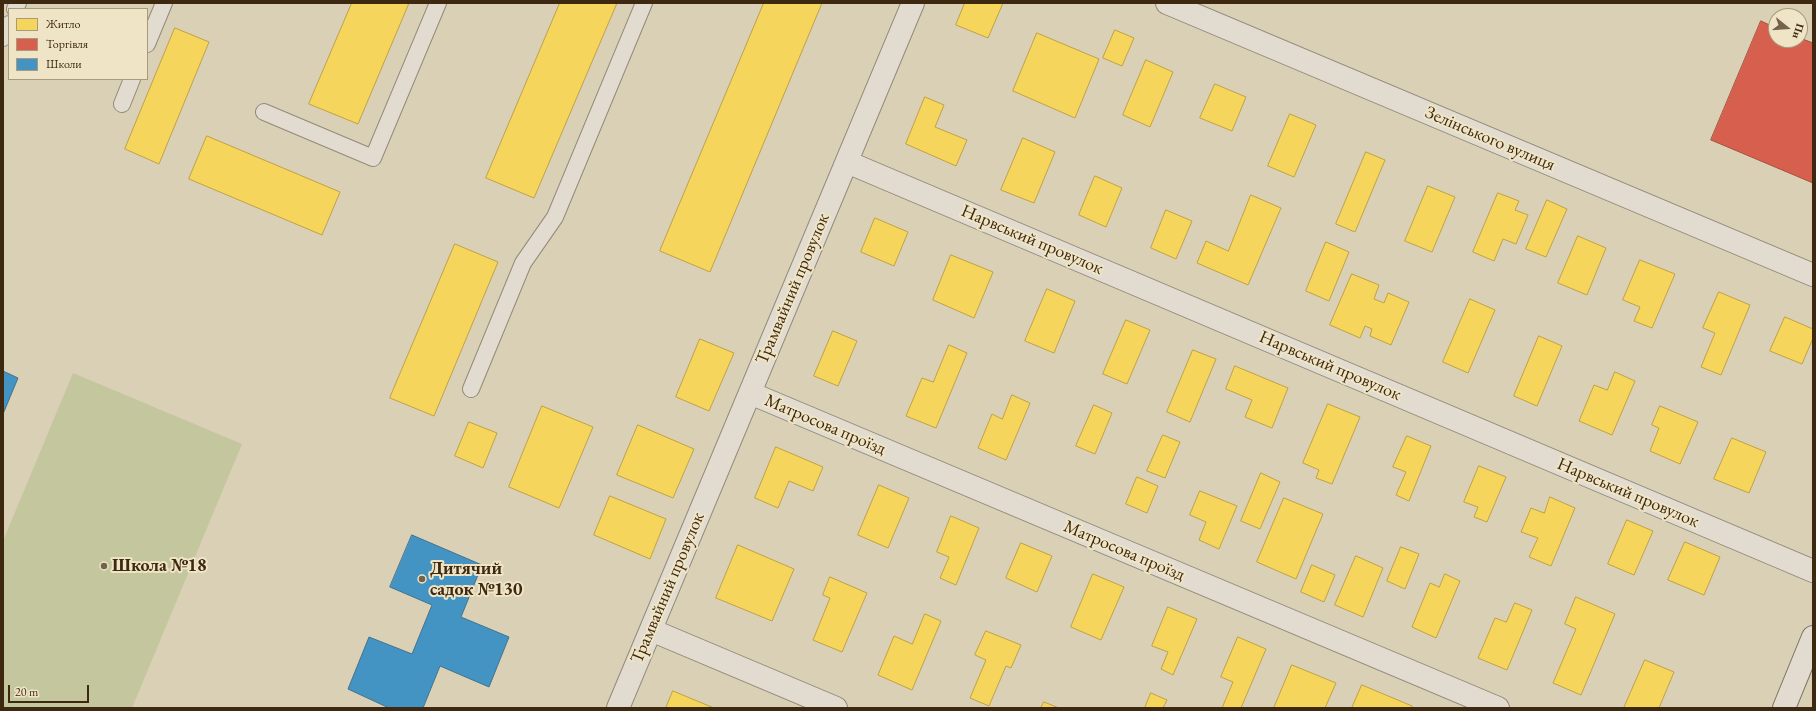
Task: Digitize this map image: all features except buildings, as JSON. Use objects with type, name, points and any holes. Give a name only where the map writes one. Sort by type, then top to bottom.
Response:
[{"type":"street","name":"Трамвайний провулок","points":[[618,708],[913,3]]},
{"type":"street","name":"Зелінського вулиця","points":[[1167,3],[1813,274]]},
{"type":"street","name":"Нарвський провулок","points":[[847,162],[1813,571]]},
{"type":"street","name":"Матросова проїзд","points":[[750,393],[1498,708]]},
{"type":"street","points":[[651,630],[832,707]]},
{"type":"street","points":[[1784,708],[1813,637]]},
{"type":"lane","points":[[148,42],[164,3]]},
{"type":"lane","points":[[264,112],[373,158],[438,3]]},
{"type":"lane","points":[[471,389],[523,264],[555,217],[644,3]]},
{"type":"lane","points":[[3,38],[8,26]]},
{"type":"lane","points":[[122,104],[132,80]]},
{"type":"green space","name":"Школа №18","points":[[73,373],[242,444],[132,708],[3,708],[3,541]]},
{"type":"place","name":"Школа №18","points":[[104,566]]},
{"type":"place","name":"Дитячий садок №130","points":[[422,579]]}]
